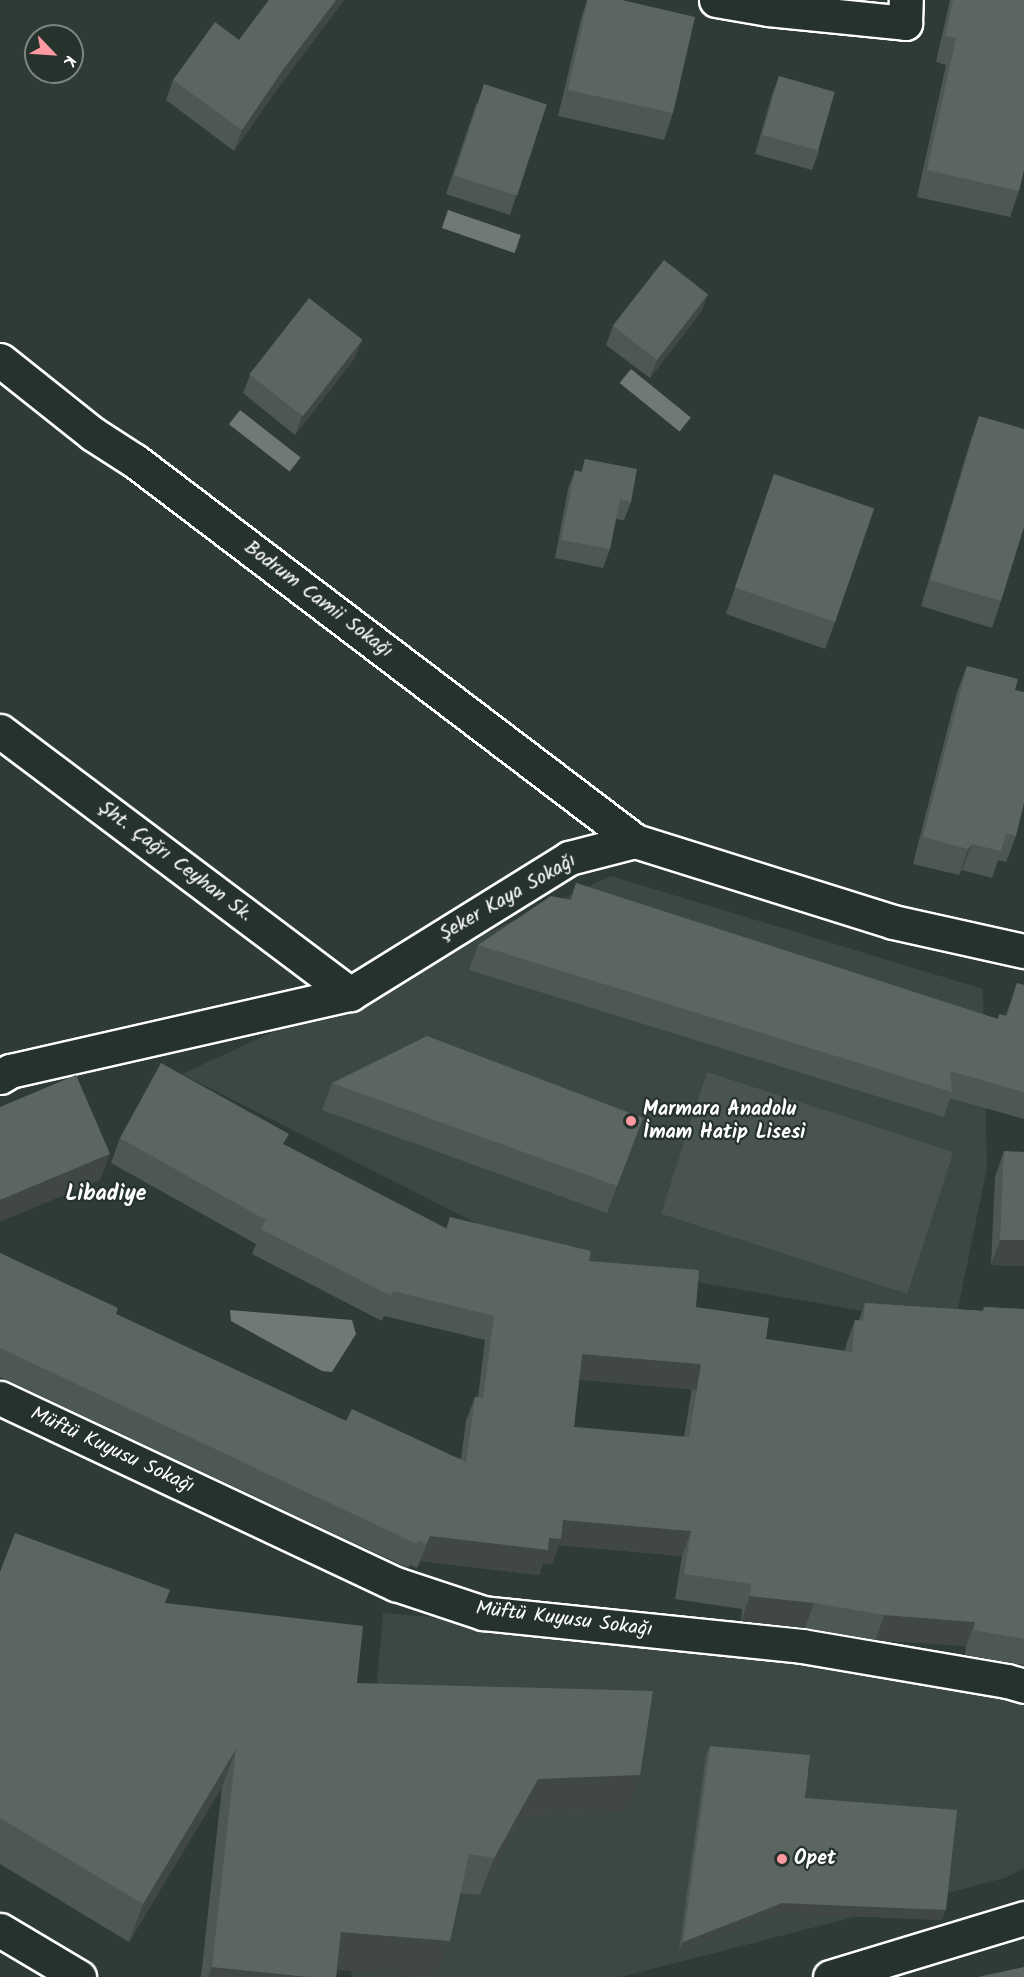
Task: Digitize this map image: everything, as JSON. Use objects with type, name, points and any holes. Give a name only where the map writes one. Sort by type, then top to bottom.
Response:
[{"type":"street","points":[[716,0],[768,9],[904,23],[906,0]]},
{"type":"street","name":"Bodrum Camii Sokağı","points":[[0,360],[93,434],[135,461],[635,841]]},
{"type":"street","name":"Şht. Çağrı Ceyhan Sk.","points":[[0,731],[350,994]]},
{"type":"street","points":[[635,841],[893,922],[1024,951]]},
{"type":"street","name":"Şeker Kaya Sokağı","points":[[0,1077],[9,1071],[350,994],[569,858],[635,841]]},
{"type":"street","name":"Müftü Kuyusu Sokağı","points":[[0,1398],[396,1584],[483,1613],[802,1646],[1024,1686]]},
{"type":"street","points":[[830,1977],[1024,1918]]},
{"type":"street","points":[[0,1930],[79,1977]]},
{"type":"shaded area","points":[[448,210],[521,235],[515,253],[442,228]]},
{"type":"shaded area","points":[[631,369],[691,417],[680,431],[620,383]]},
{"type":"shaded area","points":[[240,410],[301,457],[290,472],[229,424]]},
{"type":"shaded area","name":"Marmara Anadolu İmam Hatip Lisesi","points":[[611,876],[983,989],[987,1168],[956,1318],[869,1312],[539,1255],[182,1074]]},
{"type":"shaded area","points":[[707,1072],[953,1152],[907,1294],[661,1214]]},
{"type":"shaded area","points":[[230,1310],[352,1320],[356,1334],[332,1372],[322,1371],[231,1321]]},
{"type":"shaded area","points":[[383,1613],[832,1651],[1024,1694],[1024,1868],[1005,1878],[621,1977],[351,1977]]},
{"type":"building","points":[[269,0],[336,0],[282,71],[242,130],[173,80],[215,22],[239,40]]},
{"type":"building","points":[[588,0],[622,0],[695,17],[673,113],[568,90]]},
{"type":"building","points":[[953,0],[1024,0],[1024,170],[1019,191],[927,170],[956,38],[945,36]]},
{"type":"building","points":[[779,76],[835,92],[818,151],[762,135]]},
{"type":"building","points":[[484,84],[547,104],[517,196],[454,175]]},
{"type":"building","points":[[664,260],[708,294],[657,360],[613,325]]},
{"type":"building","points":[[309,298],[363,340],[303,416],[249,374]]},
{"type":"building","points":[[979,416],[1024,429],[1024,527],[1001,601],[930,580]]},
{"type":"building","points":[[585,459],[637,469],[631,502],[620,499],[610,549],[561,540],[575,470],[582,472]]},
{"type":"building","points":[[774,474],[874,509],[835,622],[735,587]]},
{"type":"building","points":[[967,666],[1018,679],[1015,690],[1024,692],[1024,803],[1016,836],[1006,833],[1001,851],[972,844],[968,849],[923,837]]},
{"type":"building","points":[[576,883],[998,1019],[999,1014],[1007,1016],[1017,983],[1024,985],[1024,1092],[950,1071],[952,1092],[478,945],[551,896],[571,900]]},
{"type":"building","points":[[427,1036],[643,1118],[617,1186],[332,1083]]},
{"type":"building","points":[[161,1063],[289,1134],[283,1144],[447,1229],[450,1217],[591,1251],[589,1261],[699,1270],[696,1307],[769,1318],[766,1339],[852,1352],[855,1320],[863,1321],[865,1303],[984,1311],[984,1307],[1024,1309],[1024,1639],[974,1630],[975,1622],[884,1615],[814,1603],[750,1596],[751,1584],[684,1574],[691,1531],[563,1520],[561,1539],[549,1538],[548,1550],[430,1536],[426,1544],[419,1540],[417,1544],[0,1348],[0,1253],[118,1308],[116,1314],[346,1421],[352,1409],[466,1462],[475,1397],[483,1398],[494,1316],[393,1291],[391,1296],[261,1229],[266,1220],[120,1138]],"holes":[[[582,1354],[701,1364],[689,1437],[574,1427]]]},
{"type":"building","points":[[76,1075],[110,1154],[0,1200],[0,1107]]},
{"type":"building","points":[[1004,1151],[1024,1152],[1024,1240],[1000,1240]]},
{"type":"building","points":[[15,1533],[170,1590],[165,1603],[363,1626],[357,1683],[653,1691],[640,1775],[538,1779],[494,1858],[469,1854],[450,1941],[341,1932],[336,1977],[309,1977],[212,1967],[236,1749],[143,1904],[0,1818],[0,1572]]},
{"type":"building","points":[[710,1746],[810,1755],[805,1798],[957,1810],[946,1910],[782,1903],[683,1942]]},
{"type":"building","points":[[1024,1967],[1024,1977],[978,1977]]},
{"type":"place","name":"Marmara Anadolu İmam Hatip Lisesi","points":[[631,1121]]},
{"type":"place","name":"Opet","points":[[782,1859]]},
{"type":"district","name":"Libadiye","points":[[106,1195]]}]
